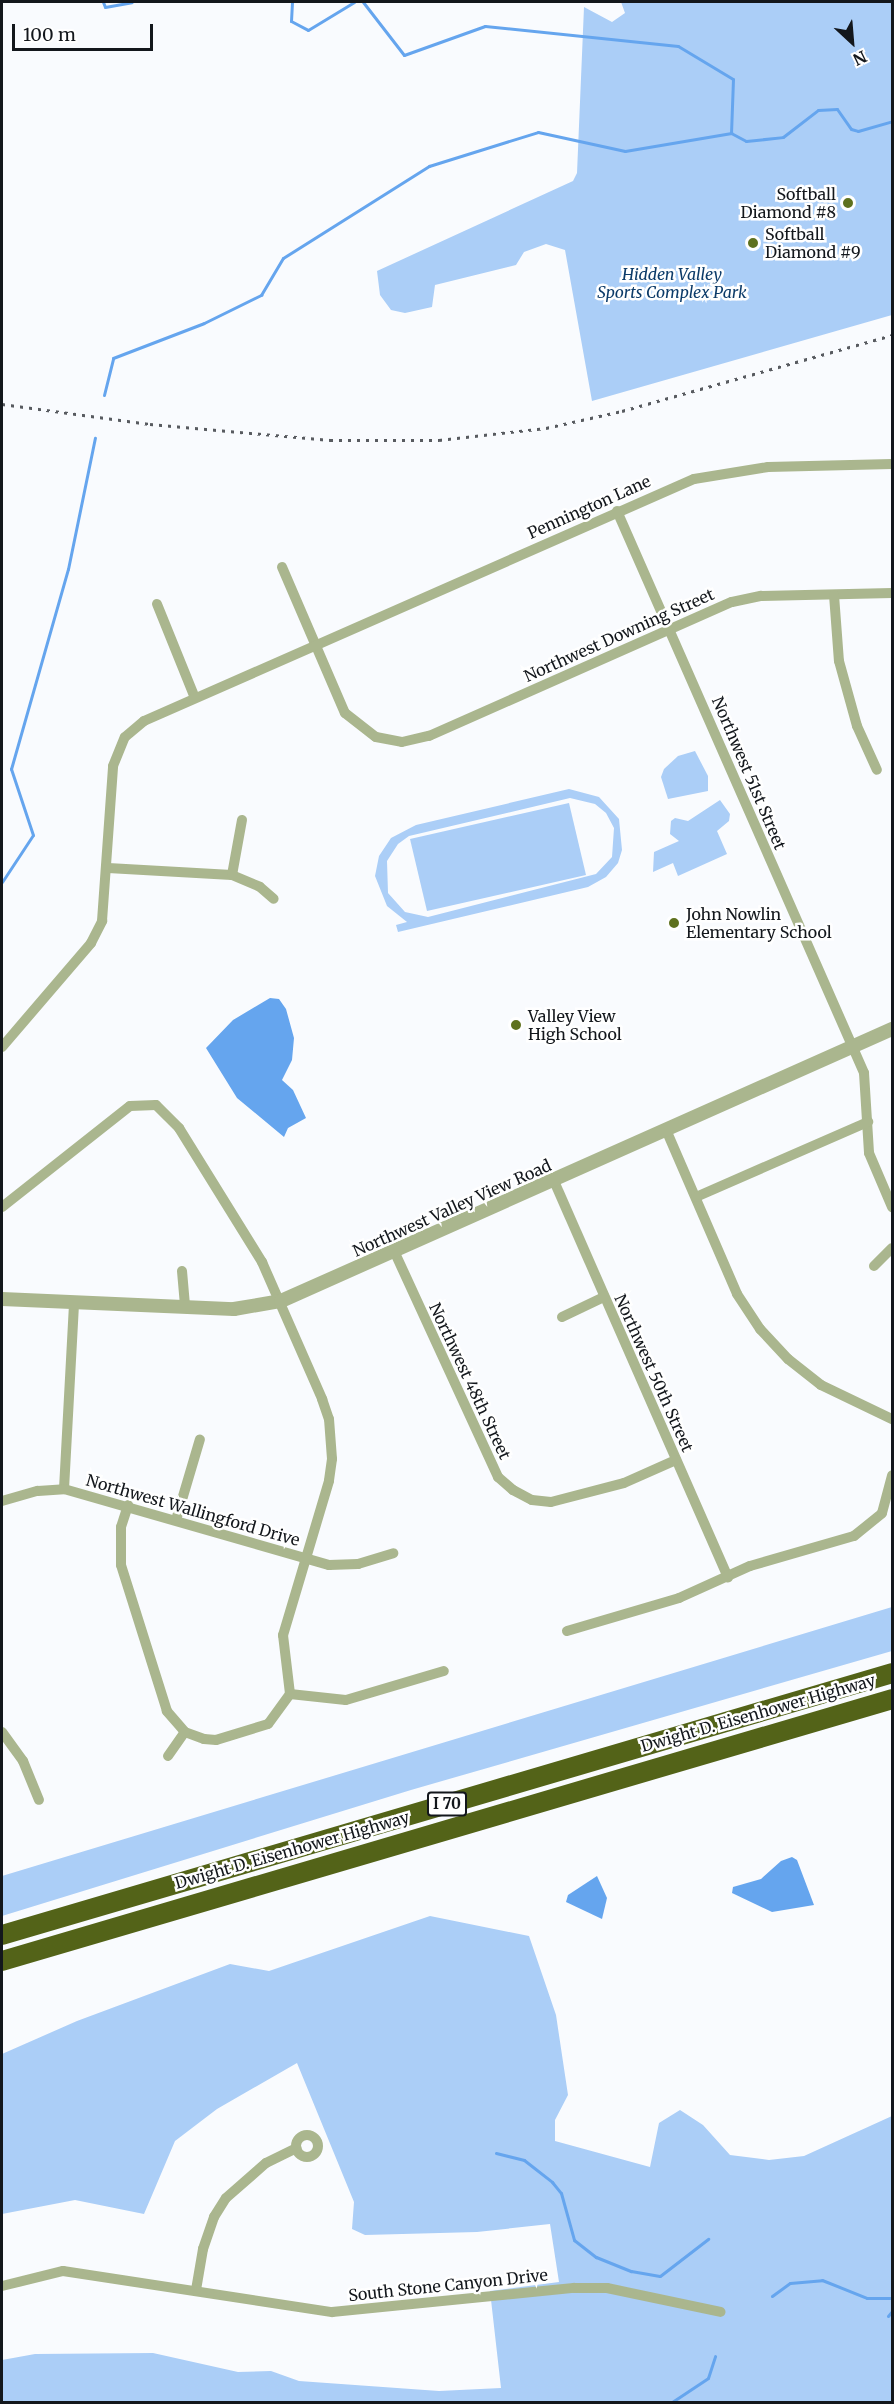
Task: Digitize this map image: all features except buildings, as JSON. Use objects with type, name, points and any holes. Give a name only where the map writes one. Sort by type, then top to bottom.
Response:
[{"type":"highway","name":"Dwight D. Eisenhower Highway","points":[[2,1935],[892,1673]]},
{"type":"highway","name":"Dwight D. Eisenhower Highway","points":[[2,1961],[892,1699]]},
{"type":"street","name":"Pennington Lane","points":[[2,1047],[91,943],[105,910],[113,766],[120,746],[144,721],[683,483],[728,472],[892,464]]},
{"type":"street","name":"Northwest 51st Street","points":[[617,511],[867,1083],[873,1169],[892,1207]]},
{"type":"street","points":[[282,567],[315,645]]},
{"type":"street","name":"Northwest Downing Street","points":[[315,645],[345,713],[376,737],[402,742],[429,736],[732,602],[761,596],[892,593]]},
{"type":"street","points":[[834,595],[839,661],[857,726],[876,770]]},
{"type":"street","points":[[157,604],[195,698]]},
{"type":"street","points":[[232,875],[242,820]]},
{"type":"street","points":[[108,868],[232,875],[261,887],[274,899]]},
{"type":"street","name":"Northwest Valley View Road","points":[[2,1299],[234,1309],[281,1301],[667,1132],[892,1029]]},
{"type":"street","points":[[2,1207],[130,1106],[156,1105],[179,1128],[262,1262],[322,1399],[331,1437],[329,1481],[283,1635],[290,1694],[277,1716],[258,1728],[216,1740],[185,1732],[167,1711],[121,1565],[121,1527],[128,1505]]},
{"type":"street","points":[[696,1197],[868,1122]]},
{"type":"street","points":[[667,1132],[737,1294],[773,1344],[829,1391],[892,1419]]},
{"type":"street","name":"Northwest 50th Street","points":[[554,1181],[728,1577]]},
{"type":"street","points":[[874,1266],[892,1248]]},
{"type":"street","name":"Northwest 48th Street","points":[[395,1253],[498,1477],[513,1490],[532,1500],[551,1502],[624,1484],[676,1460]]},
{"type":"street","points":[[183,1271],[185,1308]]},
{"type":"street","points":[[562,1317],[604,1298]]},
{"type":"street","points":[[64,1489],[74,1302]]},
{"type":"street","points":[[176,1520],[200,1439]]},
{"type":"street","points":[[567,1630],[679,1598],[728,1577],[864,1530],[882,1513],[892,1475]]},
{"type":"street","name":"Northwest Wallingford Drive","points":[[2,1501],[38,1491],[64,1489],[128,1505],[306,1558],[343,1566],[393,1553]]},
{"type":"street","points":[[290,1694],[346,1700],[444,1671]]},
{"type":"street","points":[[2,1732],[24,1761],[39,1800]]},
{"type":"street","points":[[168,1756],[185,1732]]},
{"type":"street","points":[[196,2290],[202,2249],[214,2217],[226,2198],[266,2163],[297,2148]]},
{"type":"street","name":"South Stone Canyon Drive","points":[[2,2286],[63,2271],[351,2312],[563,2289],[607,2288],[721,2312]]},
{"type":"green space","name":"Hidden Valley Sports Complex Park","points":[[621,2],[892,2],[892,315],[592,401],[565,250],[546,244],[524,252],[516,265],[435,285],[432,307],[405,313],[391,310],[380,295],[377,271],[573,181],[577,173],[584,7],[612,22],[625,13]]},
{"type":"green space","points":[[695,751],[708,776],[708,791],[668,799],[661,777],[664,769],[678,756]]},
{"type":"green space","points":[[569,789],[599,797],[619,819],[622,850],[618,863],[606,877],[588,887],[398,932],[396,925],[407,922],[387,906],[375,876],[379,856],[391,838],[416,825]],"holes":[[[570,798],[595,804],[606,813],[614,828],[612,857],[596,874],[428,917],[405,912],[388,893],[387,861],[398,844],[409,836]]]},
{"type":"green space","points":[[720,800],[730,814],[729,821],[717,831],[727,854],[678,876],[673,863],[653,872],[654,852],[679,841],[670,834],[671,821],[675,818],[688,821]]},
{"type":"green space","points":[[569,803],[586,875],[427,911],[410,839]]},
{"type":"green space","points":[[892,1607],[892,1651],[411,1790],[2,1916],[2,1876]]},
{"type":"green space","points":[[430,1916],[529,1936],[556,2015],[568,2095],[555,2120],[555,2141],[650,2167],[659,2123],[680,2110],[703,2125],[730,2155],[769,2160],[804,2156],[892,2116],[892,2402],[2,2402],[2,2360],[35,2354],[153,2353],[238,2372],[271,2371],[299,2381],[439,2391],[501,2388],[490,2291],[559,2282],[550,2224],[477,2232],[365,2235],[352,2229],[354,2202],[297,2063],[217,2109],[175,2141],[144,2214],[75,2200],[2,2214],[2,2054],[77,2021],[230,1964],[269,1971]]},
{"type":"water","points":[[270,998],[279,999],[286,1009],[294,1038],[292,1060],[282,1080],[293,1090],[306,1118],[288,1128],[284,1137],[237,1098],[206,1048],[233,1020]]},
{"type":"water","points":[[792,1857],[797,1860],[814,1905],[772,1912],[732,1893],[733,1887],[761,1879],[781,1861]]},
{"type":"water","points":[[597,1876],[607,1898],[602,1919],[566,1902],[568,1895]]},
{"type":"waterway","points":[[103,2],[105,7],[132,2]]},
{"type":"waterway","points":[[292,2],[291,21],[308,30],[354,2]]},
{"type":"waterway","points":[[363,2],[404,55],[485,26],[678,46],[733,79],[731,133],[746,141],[783,137],[818,110],[837,109],[851,129],[858,131],[892,121]]},
{"type":"waterway","points":[[104,395],[113,358],[204,323],[261,295],[283,258],[429,166],[538,132],[625,151],[731,133]]},
{"type":"waterway","points":[[2,882],[33,835],[11,769],[68,569],[95,438]]},
{"type":"waterway","points":[[496,2153],[524,2160],[552,2182],[561,2193],[574,2240],[596,2257],[631,2271],[660,2276],[708,2239]]},
{"type":"waterway","points":[[772,2296],[790,2283],[822,2280],[867,2298],[892,2298]]},
{"type":"waterway","points":[[888,2316],[892,2311]]},
{"type":"waterway","points":[[672,2402],[708,2378],[715,2356]]},
{"type":"railway","points":[[2,404],[150,424],[330,440],[439,440],[546,428],[622,411],[892,335]]},
{"type":"place","name":"Softball Diamond #8","points":[[848,203]]},
{"type":"place","name":"Softball Diamond #9","points":[[753,243]]},
{"type":"place","name":"John Nowlin Elementary School","points":[[674,923]]},
{"type":"place","name":"Valley View High School","points":[[516,1025]]}]
